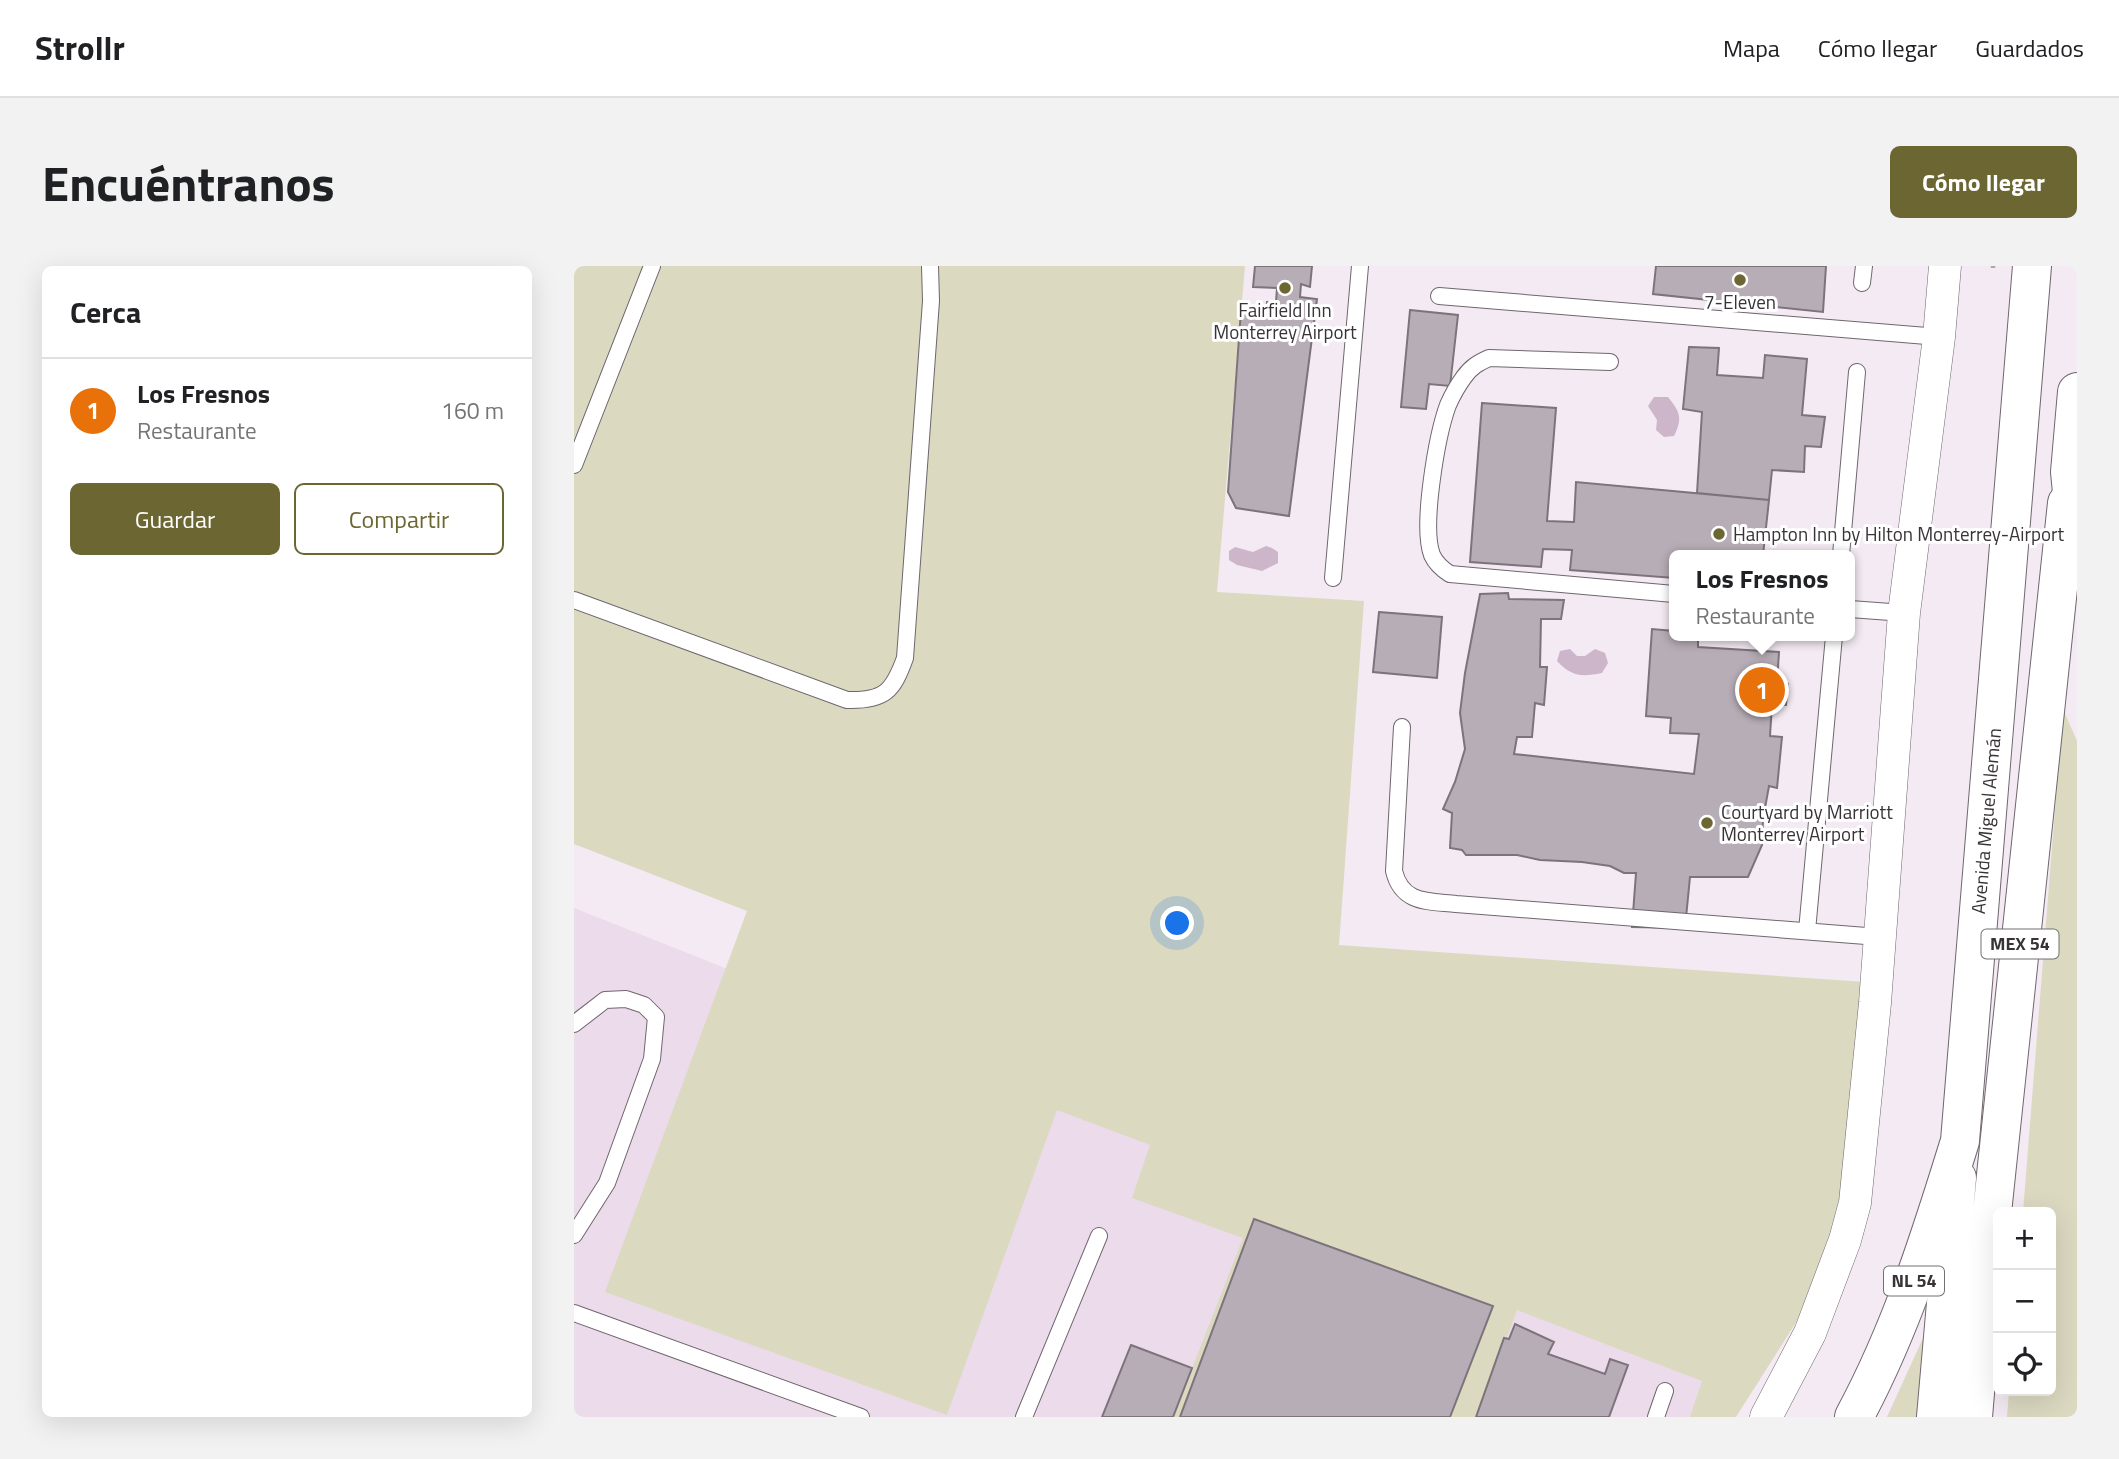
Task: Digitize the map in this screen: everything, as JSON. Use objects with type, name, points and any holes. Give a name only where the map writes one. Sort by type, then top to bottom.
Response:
[{"type":"main road","name":"Avenida Miguel Alemán","points":[[1936,1417],[2032,266]]},
{"type":"main road","name":"MEX 54","points":[[1973,1417],[1984,1284],[2077,392]]},
{"type":"main road","points":[[2070,472],[2077,543]]},
{"type":"main road","name":"NL 54","points":[[1854,1417],[1885,1354],[1907,1300],[1960,1141]]},
{"type":"street","points":[[1766,1417],[1810,1333],[1851,1223],[1859,1174],[1904,613],[1945,266]]},
{"type":"lane","points":[[574,465],[652,266]]},
{"type":"lane","points":[[574,600],[847,701],[864,701],[889,691],[897,680],[905,657],[931,301],[930,266]]},
{"type":"lane","points":[[1333,578],[1360,266]]},
{"type":"lane","points":[[1439,296],[1938,337]]},
{"type":"lane","points":[[1611,362],[1489,358],[1473,365],[1448,405],[1436,453],[1429,520],[1431,552],[1439,566],[1450,574],[1669,593]]},
{"type":"lane","points":[[1841,550],[1857,372]]},
{"type":"lane","points":[[1855,609],[1904,613]]},
{"type":"lane","points":[[1807,932],[1834,641]]},
{"type":"lane","points":[[1402,727],[1394,871],[1397,884],[1405,894],[1435,902],[1879,937]]},
{"type":"lane","points":[[574,1024],[605,1000],[626,999],[644,1005],[656,1017],[652,1059],[607,1184],[574,1235]]},
{"type":"lane","points":[[1024,1417],[1099,1236]]},
{"type":"lane","points":[[574,1313],[861,1417]]},
{"type":"lane","points":[[1656,1417],[1665,1391]]},
{"type":"shaded area","points":[[574,266],[1245,266],[1217,592],[1364,601],[1339,945],[1865,982],[1849,1166],[1816,1291],[1736,1417],[1690,1417],[1702,1381],[1517,1310],[1478,1417],[1173,1417],[1243,1238],[1132,1198],[1150,1145],[1057,1110],[947,1415],[605,1292],[747,911],[574,844]]},
{"type":"shaded area","points":[[1654,397],[1668,397],[1678,411],[1679,424],[1674,436],[1664,437],[1656,430],[1657,420],[1648,406]]},
{"type":"shaded area","points":[[1266,546],[1278,552],[1278,563],[1262,571],[1237,565],[1229,560],[1229,551],[1235,547],[1253,552]]},
{"type":"shaded area","points":[[1570,649],[1577,656],[1585,656],[1595,649],[1605,653],[1608,663],[1602,673],[1573,673],[1557,661],[1560,651]]},
{"type":"shaded area","points":[[2063,709],[2077,741],[2077,1417],[2007,1417],[2009,1396],[2056,1396],[2056,1207],[2023,1207]]},
{"type":"shaded area","points":[[574,908],[1760,1380],[1732,1417],[574,1417]]},
{"type":"shaded area","points":[[1949,1281],[1938,1417],[1887,1417]]},
{"type":"building","points":[[1255,266],[1312,266],[1310,287],[1301,284],[1300,297],[1317,299],[1289,516],[1236,508],[1228,492],[1241,310],[1266,312],[1267,302],[1276,302],[1277,288],[1253,287]]},
{"type":"building","name":"7-Eleven","points":[[1656,266],[1826,266],[1823,312],[1653,294]]},
{"type":"building","points":[[1410,310],[1458,315],[1450,386],[1429,384],[1426,409],[1401,407]]},
{"type":"building","points":[[1689,347],[1719,348],[1717,375],[1763,378],[1765,355],[1807,359],[1802,415],[1825,417],[1821,447],[1805,446],[1804,472],[1772,470],[1769,500],[1697,493],[1702,412],[1683,409]]},
{"type":"building","points":[[1482,403],[1556,408],[1547,521],[1574,522],[1576,482],[1769,500],[1764,550],[1669,550],[1669,578],[1570,570],[1572,550],[1543,549],[1541,567],[1470,562]]},
{"type":"building","points":[[1508,593],[1509,599],[1564,600],[1561,619],[1541,619],[1540,667],[1547,667],[1544,705],[1535,703],[1532,737],[1517,737],[1514,754],[1694,774],[1699,734],[1670,733],[1671,718],[1646,716],[1652,629],[1669,631],[1669,641],[1698,641],[1698,647],[1779,652],[1777,683],[1788,684],[1786,705],[1772,704],[1770,736],[1782,737],[1777,788],[1769,786],[1762,845],[1748,877],[1690,877],[1685,928],[1632,927],[1636,873],[1624,873],[1610,866],[1540,860],[1517,855],[1466,855],[1462,850],[1450,848],[1452,813],[1443,809],[1465,749],[1460,713],[1480,594]]},
{"type":"building","points":[[1379,612],[1442,617],[1437,678],[1373,672]]},
{"type":"building","points":[[1254,1219],[1493,1306],[1450,1417],[1180,1417]]},
{"type":"building","points":[[1515,1324],[1554,1342],[1548,1354],[1605,1374],[1610,1359],[1628,1365],[1609,1417],[1476,1417],[1504,1338],[1509,1339]]},
{"type":"building","points":[[1131,1345],[1192,1368],[1173,1417],[1102,1417]]},
{"type":"place","name":"7-Eleven","points":[[1740,280]]},
{"type":"place","name":"Fairfield Inn Monterrey Airport","points":[[1285,288]]},
{"type":"place","name":"Hampton Inn by Hilton Monterrey-Airport","points":[[1719,534]]},
{"type":"place","name":"Los Fresnos","points":[[1762,690]]},
{"type":"place","name":"Courtyard by Marriott Monterrey Airport","points":[[1707,823]]}]
